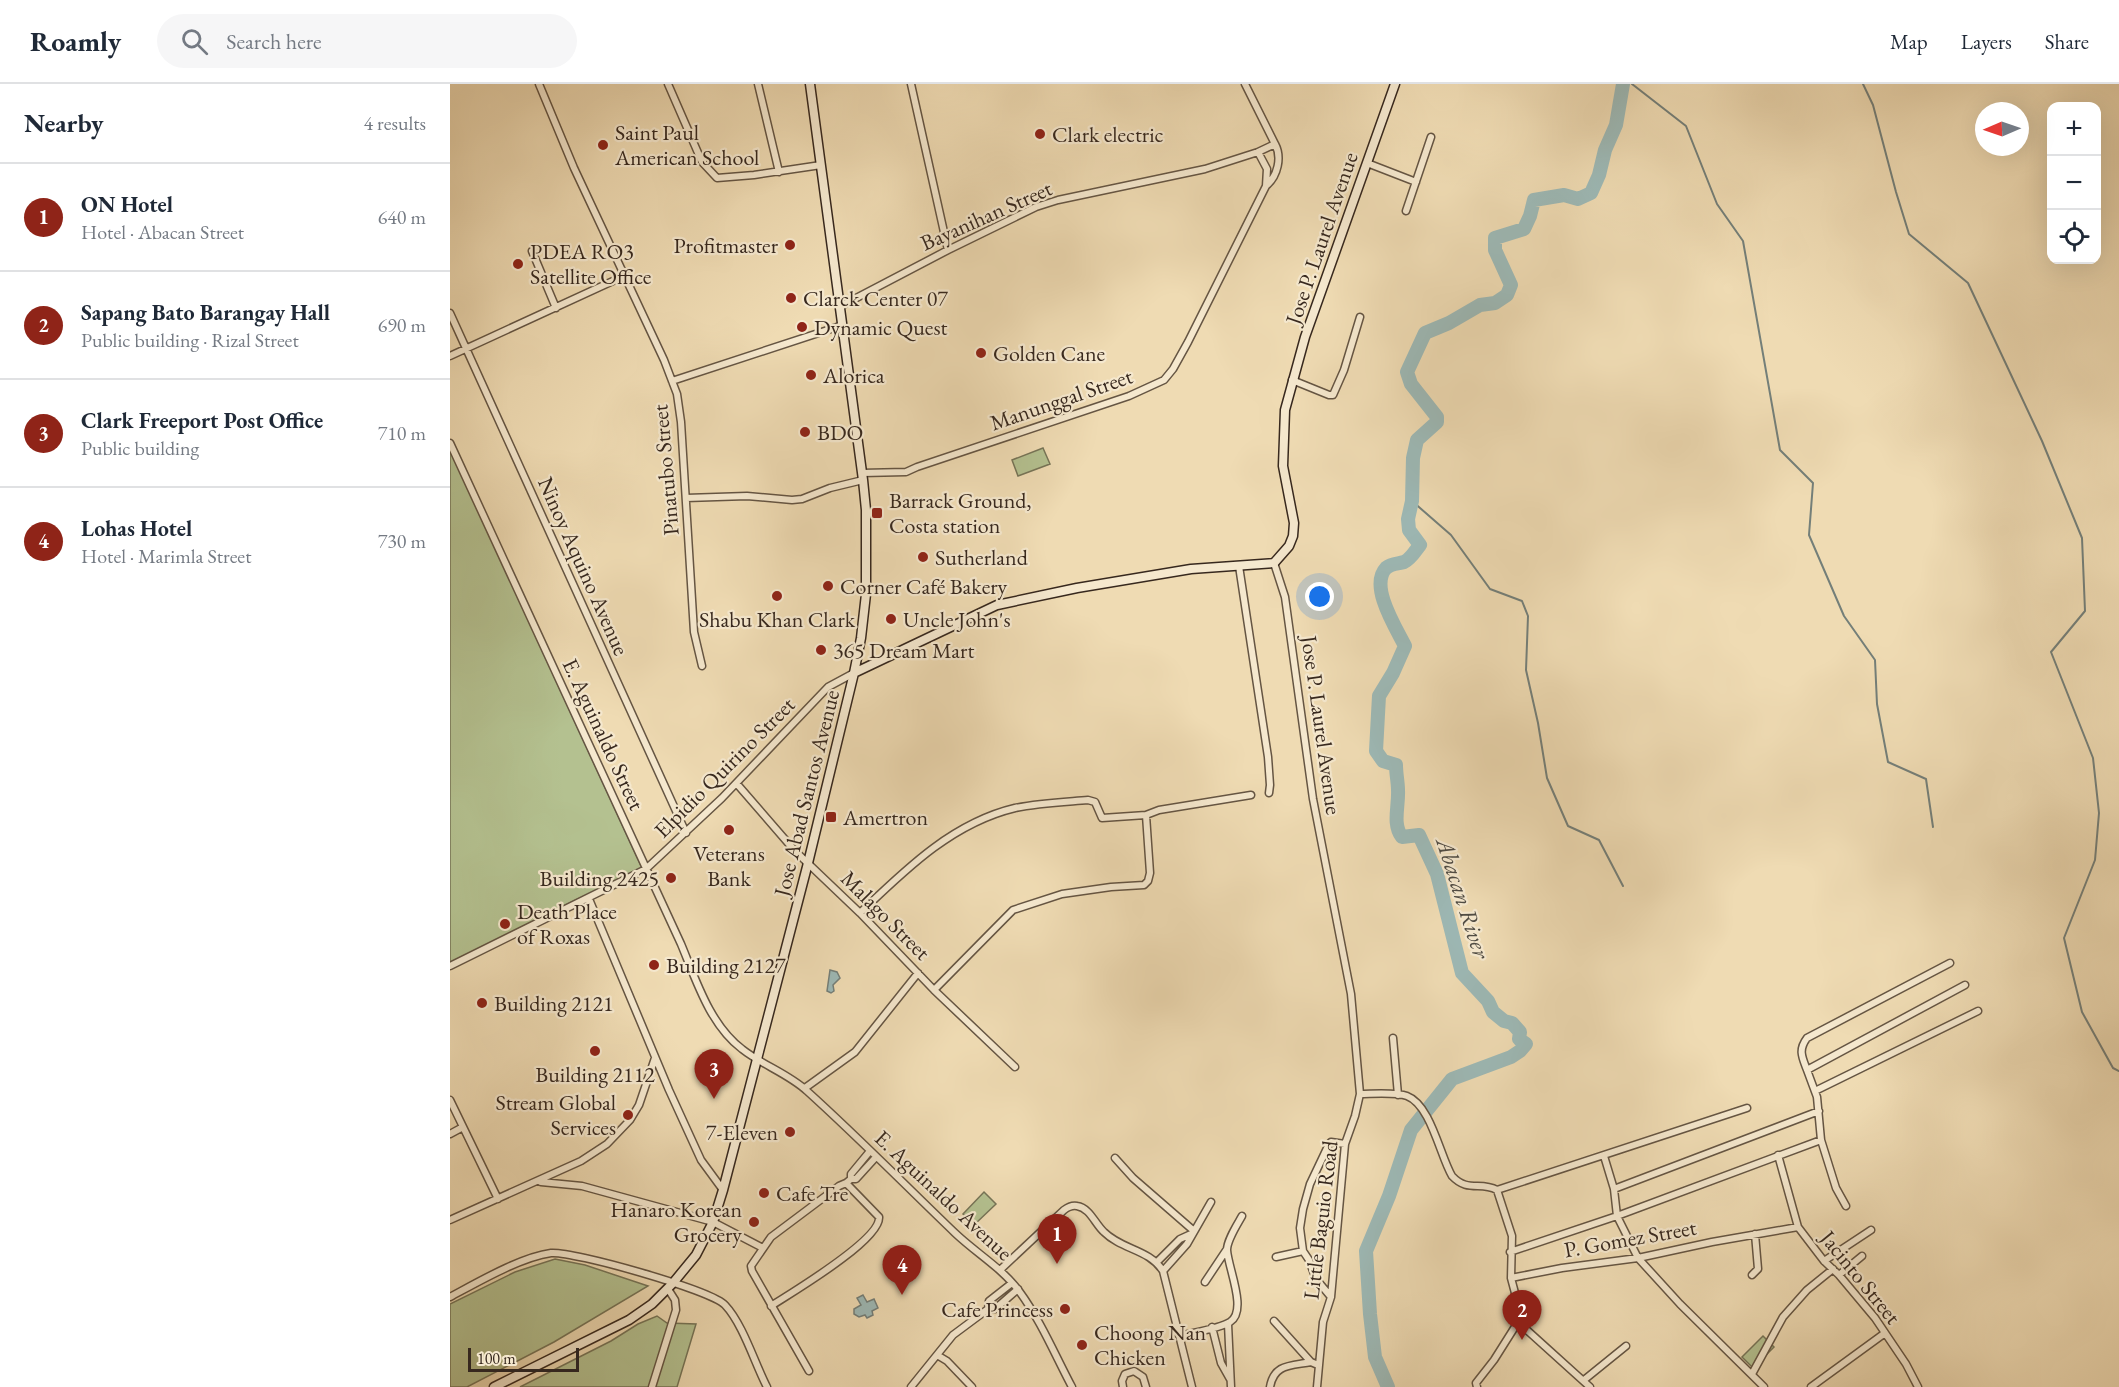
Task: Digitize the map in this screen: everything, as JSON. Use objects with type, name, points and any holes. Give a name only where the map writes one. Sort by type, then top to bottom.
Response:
[{"type":"main road","name":"Jose Abad Santos Avenue","points":[[494,1387],[629,1320],[652,1304],[671,1286],[696,1255],[714,1222],[758,1059],[854,673],[866,594],[866,510],[841,306],[810,84]]},
{"type":"main road","name":"Jose P. Laurel Avenue","points":[[1274,563],[1289,546],[1293,536],[1294,522],[1283,456],[1284,410],[1305,338],[1395,84]]},
{"type":"main road","name":"Elpidio Quirino Street","points":[[854,673],[997,605],[1153,574],[1211,566],[1274,563]]},
{"type":"street","name":"Pinatubo Street","points":[[539,84],[574,168],[626,275],[677,394],[681,422],[694,632],[702,666]]},
{"type":"street","points":[[669,84],[702,162],[712,176],[727,179],[821,165]]},
{"type":"street","points":[[758,84],[779,172]]},
{"type":"street","points":[[911,84],[948,250]]},
{"type":"street","points":[[1245,84],[1275,144],[1278,165],[1267,169],[1258,152]]},
{"type":"street","points":[[1406,211],[1431,137]]},
{"type":"street","name":"Bayanihan Street","points":[[841,306],[1035,207],[1058,200],[1205,169],[1258,152],[1275,144]]},
{"type":"street","points":[[1366,163],[1416,182]]},
{"type":"street","name":"Manunggal Street","points":[[686,498],[747,496],[802,499],[863,477],[906,472],[1129,396],[1164,380],[1188,342],[1278,165]]},
{"type":"street","name":"Manunggal Street","points":[[1266,186],[1267,169]]},
{"type":"street","points":[[532,251],[556,308]]},
{"type":"street","points":[[450,356],[626,275]]},
{"type":"street","name":"Ninoy Aquino Avenue","points":[[450,313],[686,833]]},
{"type":"street","points":[[1292,380],[1333,395],[1344,370],[1360,317]]},
{"type":"street","points":[[672,381],[843,325]]},
{"type":"street","name":"E. Aguinaldo Street","points":[[450,442],[699,987],[717,1022],[733,1042],[758,1059]]},
{"type":"street","name":"Jose P. Laurel Avenue","points":[[1274,563],[1285,597],[1313,799],[1350,987],[1360,1094]]},
{"type":"street","points":[[1239,566],[1268,757],[1269,793]]},
{"type":"street","name":"Elpidio Quirino Street","points":[[450,966],[646,869],[736,784],[828,687],[854,673]]},
{"type":"street","name":"Malago Street","points":[[736,784],[787,843],[860,912],[934,990],[1015,1067]]},
{"type":"street","points":[[860,912],[912,863],[941,842],[975,824],[1013,809],[1046,803],[1088,800],[1095,802],[1102,818],[1107,819],[1146,815],[1159,810],[1251,795]]},
{"type":"street","points":[[934,990],[1013,910],[1062,894],[1144,885],[1150,873],[1146,815]]},
{"type":"street","points":[[589,899],[701,1160],[723,1190]]},
{"type":"street","points":[[1846,1206],[1836,1188],[1821,1140],[1819,1111],[1815,1091],[1801,1055],[1802,1044],[1807,1038],[1950,963]]},
{"type":"street","points":[[805,1088],[855,1052],[918,973]]},
{"type":"street","points":[[1807,1070],[1965,985]]},
{"type":"street","points":[[1815,1091],[1978,1011]]},
{"type":"street","points":[[1393,1038],[1398,1095]]},
{"type":"street","points":[[450,1220],[594,1154],[618,1133],[639,1105],[655,1057]]},
{"type":"street","name":"E. Aguinaldo Avenue","points":[[758,1059],[805,1088],[956,1234],[1000,1270],[1018,1289],[1038,1320],[1072,1387]]},
{"type":"street","points":[[1360,1094],[1410,1097],[1431,1126],[1448,1170],[1457,1181],[1468,1186],[1486,1186],[1497,1190],[1747,1108]]},
{"type":"street","name":"Little Baguio Road","points":[[1317,1387],[1323,1322],[1331,1297],[1345,1144],[1360,1094]]},
{"type":"street","points":[[450,1100],[498,1199]]},
{"type":"street","points":[[1614,1189],[1819,1111]]},
{"type":"street","points":[[450,1134],[463,1127]]},
{"type":"street","points":[[1510,1252],[1617,1216],[1821,1140]]},
{"type":"street","points":[[1331,1297],[1316,1279],[1303,1251],[1300,1228],[1302,1209],[1310,1184],[1329,1144],[1331,1142],[1345,1144]]},
{"type":"street","points":[[849,1181],[851,1174],[870,1151]]},
{"type":"street","points":[[1778,1155],[1798,1227]]},
{"type":"street","points":[[1604,1156],[1614,1189],[1617,1216],[1638,1258],[1680,1304],[1764,1387]]},
{"type":"street","points":[[809,1371],[751,1266],[771,1238],[838,1186],[856,1179],[876,1157]]},
{"type":"street","points":[[1115,1158],[1133,1179],[1193,1232]]},
{"type":"street","points":[[538,1181],[582,1186],[714,1222],[763,1248]]},
{"type":"street","points":[[771,1305],[846,1256],[878,1226],[879,1217],[849,1181]]},
{"type":"street","points":[[1477,1387],[1478,1379],[1494,1360],[1518,1322],[1519,1308],[1512,1278],[1510,1252],[1512,1236],[1497,1190]]},
{"type":"street","points":[[1163,1271],[1187,1244],[1211,1202]]},
{"type":"street","points":[[1000,1270],[1064,1210],[1077,1206],[1086,1210],[1105,1233],[1157,1262],[1163,1271],[1192,1387]]},
{"type":"street","points":[[1205,1282],[1227,1249],[1242,1216]]},
{"type":"street","name":"Jacinto Street","points":[[1755,1234],[1798,1227],[1885,1333],[1918,1387]]},
{"type":"street","points":[[1824,1261],[1871,1230]]},
{"type":"street","points":[[1157,1262],[1180,1239],[1193,1232]]},
{"type":"street","points":[[1752,1275],[1758,1269],[1755,1234]]},
{"type":"street","name":"P. Gomez Street","points":[[1512,1278],[1562,1268],[1638,1258],[1755,1234]]},
{"type":"street","points":[[1180,1336],[1228,1324],[1237,1315],[1238,1308],[1227,1249]]},
{"type":"street","points":[[1276,1257],[1303,1251]]},
{"type":"street","points":[[450,1297],[532,1258],[558,1253],[592,1260],[713,1298],[724,1304],[738,1326],[767,1387]]},
{"type":"street","points":[[1839,1275],[1862,1256]]},
{"type":"street","points":[[1752,1374],[1783,1317],[1807,1290],[1833,1269]]},
{"type":"street","points":[[988,1309],[989,1301],[1012,1283]]},
{"type":"street","points":[[652,1387],[676,1310],[671,1286]]},
{"type":"street","points":[[911,1387],[953,1335],[988,1309],[995,1309],[1018,1289]]},
{"type":"street","points":[[1274,1321],[1311,1362],[1318,1365]]},
{"type":"street","points":[[1518,1322],[1590,1387]]},
{"type":"street","points":[[1228,1324],[1231,1387]]},
{"type":"street","points":[[1212,1327],[1221,1363],[1231,1379]]},
{"type":"street","points":[[1811,1387],[1885,1333]]},
{"type":"street","points":[[1584,1380],[1626,1346]]},
{"type":"street","points":[[937,1355],[947,1361],[972,1387]]},
{"type":"street","points":[[1270,1387],[1272,1376],[1278,1369],[1311,1362]]},
{"type":"street","points":[[1123,1387],[1122,1381],[1125,1374],[1134,1371],[1143,1377],[1146,1387]]},
{"type":"green space","points":[[1043,448],[1050,464],[1018,476],[1012,460]]},
{"type":"green space","points":[[450,450],[643,870],[576,900],[450,963]]},
{"type":"green space","points":[[984,1192],[996,1204],[974,1225],[963,1214]]},
{"type":"green space","points":[[555,1259],[585,1265],[648,1286],[554,1342],[467,1387],[450,1387],[450,1304],[515,1272]]},
{"type":"green space","points":[[657,1316],[667,1323],[696,1324],[677,1387],[520,1387],[611,1341],[638,1324]]},
{"type":"green space","points":[[1763,1336],[1774,1347],[1753,1368],[1742,1357]]},
{"type":"water","points":[[830,970],[837,972],[840,978],[833,985],[834,991],[831,993],[827,991]]},
{"type":"water","points":[[863,1295],[867,1302],[874,1299],[878,1308],[872,1311],[873,1315],[867,1318],[865,1315],[859,1317],[854,1314],[854,1309],[861,1305],[857,1298]]},
{"type":"waterway","name":"Abacan River","points":[[1388,1387],[1375,1357],[1366,1251],[1389,1196],[1411,1130],[1452,1079],[1511,1057],[1526,1044],[1519,1039],[1520,1032],[1512,1023],[1504,1021],[1493,1012],[1488,1001],[1462,973],[1437,874],[1419,835],[1402,837],[1397,826],[1396,765],[1383,761],[1376,751],[1379,696],[1393,673],[1405,646],[1382,596],[1382,576],[1388,566],[1409,559],[1420,545],[1409,530],[1408,519],[1412,501],[1413,458],[1417,440],[1437,422],[1437,417],[1411,384],[1407,372],[1425,333],[1449,323],[1480,305],[1495,303],[1507,295],[1511,285],[1495,250],[1495,238],[1524,229],[1534,200],[1564,195],[1578,199],[1591,193],[1616,125],[1623,84]]},
{"type":"waterway","points":[[1632,84],[1686,126],[1717,204],[1743,241],[1780,450],[1813,483],[1809,535],[1844,616],[1875,660],[1877,704],[1888,762],[1926,779],[1933,827]]},
{"type":"waterway","points":[[1863,84],[1873,105],[1909,234],[1968,283],[2042,441],[2082,538],[2085,611],[2051,652],[2093,758],[2099,813],[2095,860],[2064,938],[2082,1012],[2113,1068],[2119,1071]]},
{"type":"waterway","points":[[1412,501],[1451,535],[1490,589],[1522,601],[1528,616],[1526,670],[1547,778],[1568,826],[1599,840],[1623,886]]},
{"type":"place","name":"Clark electric","points":[[1040,134]]},
{"type":"place","name":"Saint Paul American School","points":[[603,145]]},
{"type":"place","name":"Profitmaster","points":[[790,245]]},
{"type":"place","name":"PDEA RO3 Satellite Office","points":[[518,264]]},
{"type":"place","name":"Clarck Center 07","points":[[791,298]]},
{"type":"place","name":"Dynamic Quest","points":[[802,327]]},
{"type":"place","name":"Golden Cane","points":[[981,353]]},
{"type":"place","name":"Alorica","points":[[811,375]]},
{"type":"place","name":"BDO","points":[[805,432]]},
{"type":"place","name":"Barrack Ground, Costa station","points":[[877,513]]},
{"type":"place","name":"Sutherland","points":[[923,557]]},
{"type":"place","name":"Corner Café Bakery","points":[[828,586]]},
{"type":"place","name":"Shabu Khan Clark","points":[[777,596]]},
{"type":"place","name":"Uncle John's","points":[[891,619]]},
{"type":"place","name":"365 Dream Mart","points":[[821,650]]},
{"type":"place","name":"Amertron","points":[[831,817]]},
{"type":"place","name":"Veterans Bank","points":[[729,830]]},
{"type":"place","name":"Building 2425","points":[[671,878]]},
{"type":"place","name":"Death Place of Roxas","points":[[505,924]]},
{"type":"place","name":"Building 2127","points":[[654,965]]},
{"type":"place","name":"Building 2121","points":[[482,1003]]},
{"type":"place","name":"Building 2112","points":[[595,1051]]},
{"type":"place","name":"Clark Freeport Post Office","points":[[714,1099]]},
{"type":"place","name":"Stream Global Services","points":[[628,1115]]},
{"type":"place","name":"7-Eleven","points":[[790,1132]]},
{"type":"place","name":"Cafe Tre","points":[[764,1193]]},
{"type":"place","name":"Hanaro Korean Grocery","points":[[754,1222]]},
{"type":"place","name":"ON Hotel","points":[[1057,1264]]},
{"type":"place","name":"Lohas Hotel","points":[[902,1295]]},
{"type":"place","name":"Cafe Princess","points":[[1065,1309]]},
{"type":"place","name":"Sapang Bato Barangay Hall","points":[[1522,1340]]},
{"type":"place","name":"Choong Nan Chicken","points":[[1082,1345]]}]
